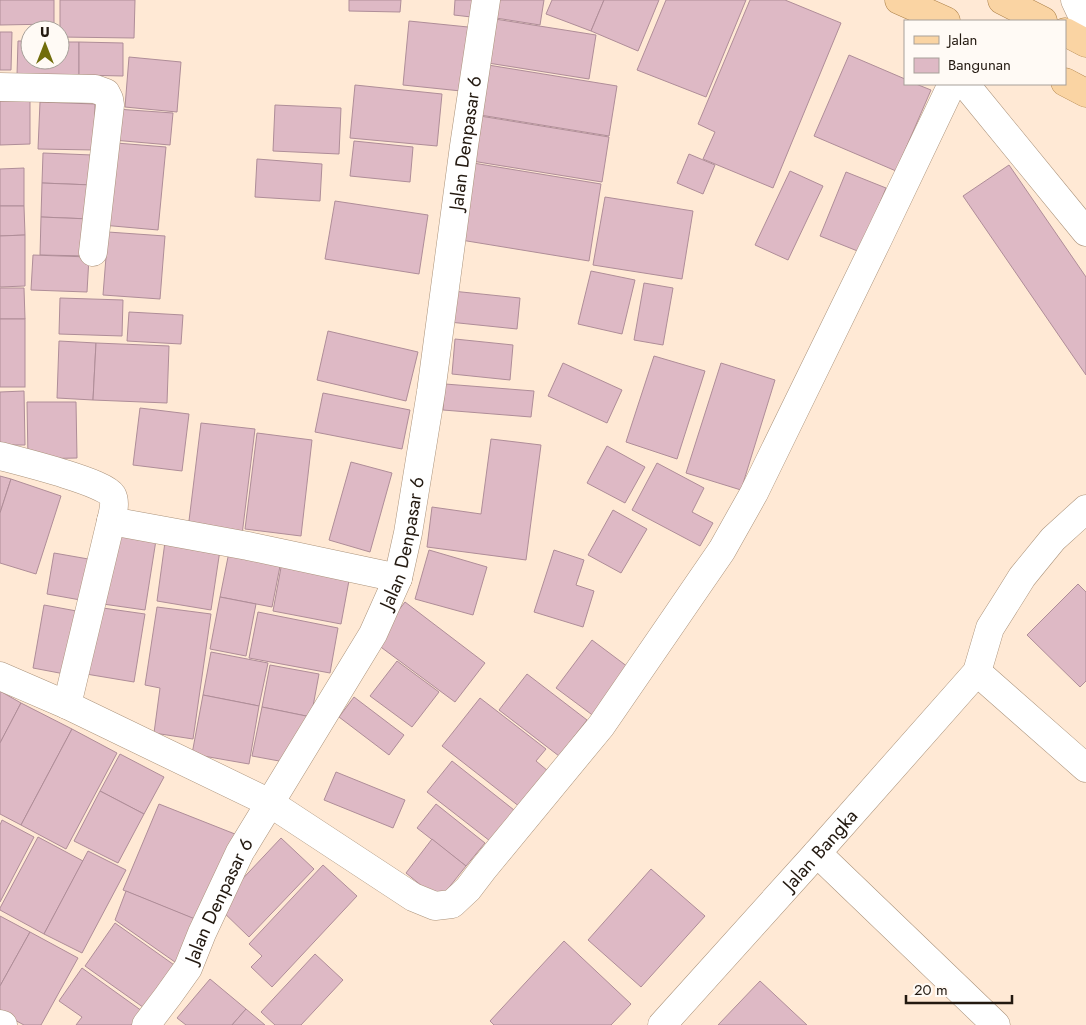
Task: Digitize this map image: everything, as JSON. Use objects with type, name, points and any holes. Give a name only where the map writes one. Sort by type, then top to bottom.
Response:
[{"type":"main road","points":[[900,0],[944,20]]},
{"type":"main road","points":[[1002,0],[1041,20]]},
{"type":"main road","points":[[1066,33],[1086,43]]},
{"type":"main road","points":[[1066,83],[1086,93]]},
{"type":"street","name":"Jalan Denpasar 6","points":[[146,1025],[188,968],[202,933],[240,852],[373,634],[398,578],[408,533],[431,392],[464,146],[486,0]]},
{"type":"street","points":[[1075,0],[1082,15],[1086,38]]},
{"type":"street","points":[[0,676],[67,704],[270,803],[413,898],[435,906],[452,904],[468,889],[601,726],[722,550],[758,484],[952,85]]},
{"type":"street","points":[[966,85],[1086,232]]},
{"type":"street","points":[[0,87],[94,89],[106,93],[110,105],[93,252]]},
{"type":"street","points":[[0,456],[90,482],[109,491],[114,496],[111,521],[67,704]]},
{"type":"street","points":[[1086,509],[1053,539],[1022,577],[990,628],[977,672],[1086,768]]},
{"type":"street","points":[[111,521],[248,546],[398,578]]},
{"type":"street","name":"Jalan Bangka","points":[[662,1025],[817,854],[977,672]]},
{"type":"street","points":[[817,854],[996,1025]]},
{"type":"building","points":[[0,0],[54,0],[54,20],[20,20],[20,25],[0,25]]},
{"type":"building","points":[[60,0],[135,0],[134,38],[70,37],[70,20],[60,20]]},
{"type":"building","points":[[349,0],[401,0],[400,12],[349,11]]},
{"type":"building","points":[[455,0],[482,0],[480,18],[454,15]]},
{"type":"building","points":[[499,0],[544,0],[540,25],[496,18]]},
{"type":"building","points":[[552,0],[604,0],[591,31],[546,14]]},
{"type":"building","points":[[604,0],[659,0],[638,51],[591,31]]},
{"type":"building","points":[[666,0],[746,0],[706,97],[637,70]]},
{"type":"building","points":[[750,0],[785,0],[841,23],[773,188],[703,159],[715,132],[698,124]]},
{"type":"building","points":[[495,19],[596,35],[589,79],[488,63]]},
{"type":"building","points":[[409,21],[468,27],[461,91],[403,85]]},
{"type":"building","points":[[0,32],[12,32],[11,70],[0,70]]},
{"type":"building","points":[[18,41],[20,41],[20,70],[70,70],[70,42],[79,42],[79,75],[17,75]]},
{"type":"building","points":[[79,42],[123,43],[123,76],[79,75]]},
{"type":"building","points":[[849,55],[904,79],[904,85],[918,85],[931,90],[896,171],[814,136]]},
{"type":"building","points":[[129,57],[181,62],[177,112],[125,107]]},
{"type":"building","points":[[488,65],[617,86],[609,136],[480,115]]},
{"type":"building","points":[[355,85],[442,94],[437,146],[350,138]]},
{"type":"building","points":[[0,101],[30,101],[30,144],[0,145]]},
{"type":"building","points":[[40,102],[95,104],[94,150],[38,149]]},
{"type":"building","points":[[275,105],[341,108],[339,154],[273,151]]},
{"type":"building","points":[[116,109],[173,113],[170,145],[113,140]]},
{"type":"building","points":[[480,116],[609,137],[602,182],[472,161]]},
{"type":"building","points":[[354,141],[413,147],[410,182],[350,176]]},
{"type":"building","points":[[116,143],[166,147],[158,230],[102,225]]},
{"type":"building","points":[[43,153],[92,155],[92,185],[42,183]]},
{"type":"building","points":[[689,154],[715,165],[703,194],[677,183]]},
{"type":"building","points":[[257,159],[322,164],[320,201],[255,197]]},
{"type":"building","points":[[473,163],[601,184],[589,261],[461,240]]},
{"type":"building","points":[[1009,165],[1086,277],[1086,375],[963,196]]},
{"type":"building","points":[[24,168],[24,206],[0,206],[0,169]]},
{"type":"building","points":[[790,171],[823,186],[788,260],[755,245]]},
{"type":"building","points":[[846,172],[886,188],[860,252],[820,236]]},
{"type":"building","points":[[42,183],[92,185],[90,219],[41,217]]},
{"type":"building","points":[[605,197],[693,211],[682,279],[593,265]]},
{"type":"building","points":[[335,201],[428,215],[419,274],[325,259]]},
{"type":"building","points":[[0,206],[24,206],[25,235],[0,236]]},
{"type":"building","points":[[41,217],[90,219],[89,256],[40,255]]},
{"type":"building","points":[[108,232],[165,236],[160,299],[103,295]]},
{"type":"building","points":[[25,235],[25,286],[0,287],[0,236]]},
{"type":"building","points":[[33,255],[89,257],[87,292],[31,290]]},
{"type":"building","points":[[591,271],[635,280],[622,334],[578,324]]},
{"type":"building","points":[[644,283],[673,288],[663,345],[634,340]]},
{"type":"building","points":[[0,288],[24,288],[25,319],[0,319]]},
{"type":"building","points":[[452,291],[520,298],[517,329],[449,322]]},
{"type":"building","points":[[60,298],[123,300],[122,336],[59,334]]},
{"type":"building","points":[[129,312],[183,315],[181,344],[127,341]]},
{"type":"building","points":[[0,319],[25,319],[25,387],[0,387]]},
{"type":"building","points":[[328,331],[418,352],[406,401],[317,380]]},
{"type":"building","points":[[455,339],[513,345],[510,380],[452,374]]},
{"type":"building","points":[[59,341],[96,343],[93,400],[57,398]]},
{"type":"building","points":[[96,343],[169,346],[167,403],[93,400]]},
{"type":"building","points":[[654,356],[705,371],[677,459],[626,442]]},
{"type":"building","points":[[563,363],[622,390],[607,423],[548,396]]},
{"type":"building","points":[[721,363],[775,380],[741,490],[686,473]]},
{"type":"building","points":[[445,384],[534,391],[531,417],[443,410]]},
{"type":"building","points":[[24,391],[25,445],[0,445],[0,392]]},
{"type":"building","points":[[323,393],[410,410],[402,449],[315,432]]},
{"type":"building","points":[[27,402],[76,402],[77,458],[28,459]]},
{"type":"building","points":[[140,408],[189,414],[182,471],[133,465]]},
{"type":"building","points":[[201,423],[255,429],[242,535],[188,529]]},
{"type":"building","points":[[257,433],[312,440],[301,536],[245,529]]},
{"type":"building","points":[[491,439],[541,445],[526,560],[427,547],[432,507],[481,514]]},
{"type":"building","points":[[607,446],[645,467],[625,503],[587,483]]},
{"type":"building","points":[[351,462],[392,473],[370,552],[329,540]]},
{"type":"building","points":[[657,463],[704,488],[692,512],[713,523],[700,546],[632,510]]},
{"type":"building","points":[[0,476],[11,479],[0,513]]},
{"type":"building","points":[[11,479],[61,496],[36,574],[0,563],[0,513]]},
{"type":"building","points":[[613,510],[647,529],[621,573],[588,555]]},
{"type":"building","points":[[115,534],[156,540],[145,610],[103,604]]},
{"type":"building","points":[[165,542],[220,550],[211,610],[157,601]]},
{"type":"building","points":[[429,550],[487,567],[473,615],[415,599]]},
{"type":"building","points":[[554,550],[584,560],[576,585],[594,591],[583,627],[534,612]]},
{"type":"building","points":[[229,552],[281,561],[272,607],[220,597]]},
{"type":"building","points":[[54,553],[94,560],[86,601],[47,594]]},
{"type":"building","points":[[282,562],[350,575],[341,624],[273,611]]},
{"type":"building","points":[[1078,584],[1086,592],[1086,681],[1080,687],[1027,635]]},
{"type":"building","points":[[220,597],[256,604],[246,656],[210,649]]},
{"type":"building","points":[[405,602],[485,663],[455,702],[374,642]]},
{"type":"building","points":[[44,605],[82,612],[70,675],[33,668]]},
{"type":"building","points":[[96,607],[145,614],[134,682],[86,674]]},
{"type":"building","points":[[157,607],[211,614],[193,739],[154,733],[160,688],[145,685]]},
{"type":"building","points":[[258,612],[338,628],[330,673],[249,658]]},
{"type":"building","points":[[592,640],[632,670],[595,717],[556,688]]},
{"type":"building","points":[[211,652],[268,663],[259,706],[203,695]]},
{"type":"building","points":[[397,661],[439,692],[412,727],[370,696]]},
{"type":"building","points":[[270,665],[319,674],[311,717],[262,707]]},
{"type":"building","points":[[527,674],[587,720],[559,756],[499,710]]},
{"type":"building","points":[[0,691],[21,703],[0,743]]},
{"type":"building","points":[[203,695],[259,706],[249,764],[192,754]]},
{"type":"building","points":[[354,697],[404,735],[389,755],[339,717]]},
{"type":"building","points":[[480,698],[546,749],[536,761],[548,771],[520,807],[442,746]]},
{"type":"building","points":[[21,703],[72,729],[21,825],[0,814],[0,743]]},
{"type":"building","points":[[262,707],[311,717],[290,763],[252,756]]},
{"type":"building","points":[[72,729],[117,753],[66,849],[21,825]]},
{"type":"building","points":[[120,754],[164,777],[144,814],[100,791]]},
{"type":"building","points":[[452,761],[514,810],[490,841],[427,792]]},
{"type":"building","points":[[336,772],[405,800],[393,828],[324,800]]},
{"type":"building","points":[[100,791],[144,814],[118,863],[74,841]]},
{"type":"building","points":[[159,804],[240,836],[204,923],[123,890]]},
{"type":"building","points":[[436,804],[485,843],[466,866],[417,828]]},
{"type":"building","points":[[2,820],[34,837],[0,902],[0,825]]},
{"type":"building","points":[[38,837],[83,861],[44,934],[0,910]]},
{"type":"building","points":[[281,838],[314,869],[249,937],[217,906]]},
{"type":"building","points":[[432,839],[466,866],[439,900],[406,873]]},
{"type":"building","points":[[88,851],[126,870],[82,953],[44,934]]},
{"type":"building","points":[[323,865],[357,896],[272,987],[251,967],[262,956],[249,944]]},
{"type":"building","points":[[651,869],[705,916],[641,987],[588,940]]},
{"type":"building","points":[[126,891],[200,921],[182,967],[115,920]]},
{"type":"building","points":[[0,916],[30,932],[0,986]]},
{"type":"building","points":[[115,923],[177,967],[147,1010],[85,966]]},
{"type":"building","points":[[30,932],[78,958],[41,1025],[24,1025],[0,1012],[0,986]]},
{"type":"building","points":[[564,941],[631,1004],[611,1025],[494,1025],[490,1021]]},
{"type":"building","points":[[315,954],[343,980],[301,1025],[275,1025],[261,1012]]},
{"type":"building","points":[[82,968],[142,1011],[133,1025],[76,1025],[82,1017],[59,1001]]},
{"type":"building","points":[[210,979],[246,1009],[232,1025],[186,1025],[177,1018]]},
{"type":"building","points":[[760,981],[807,1025],[718,1025]]},
{"type":"building","points":[[246,1009],[265,1025],[232,1025]]}]
